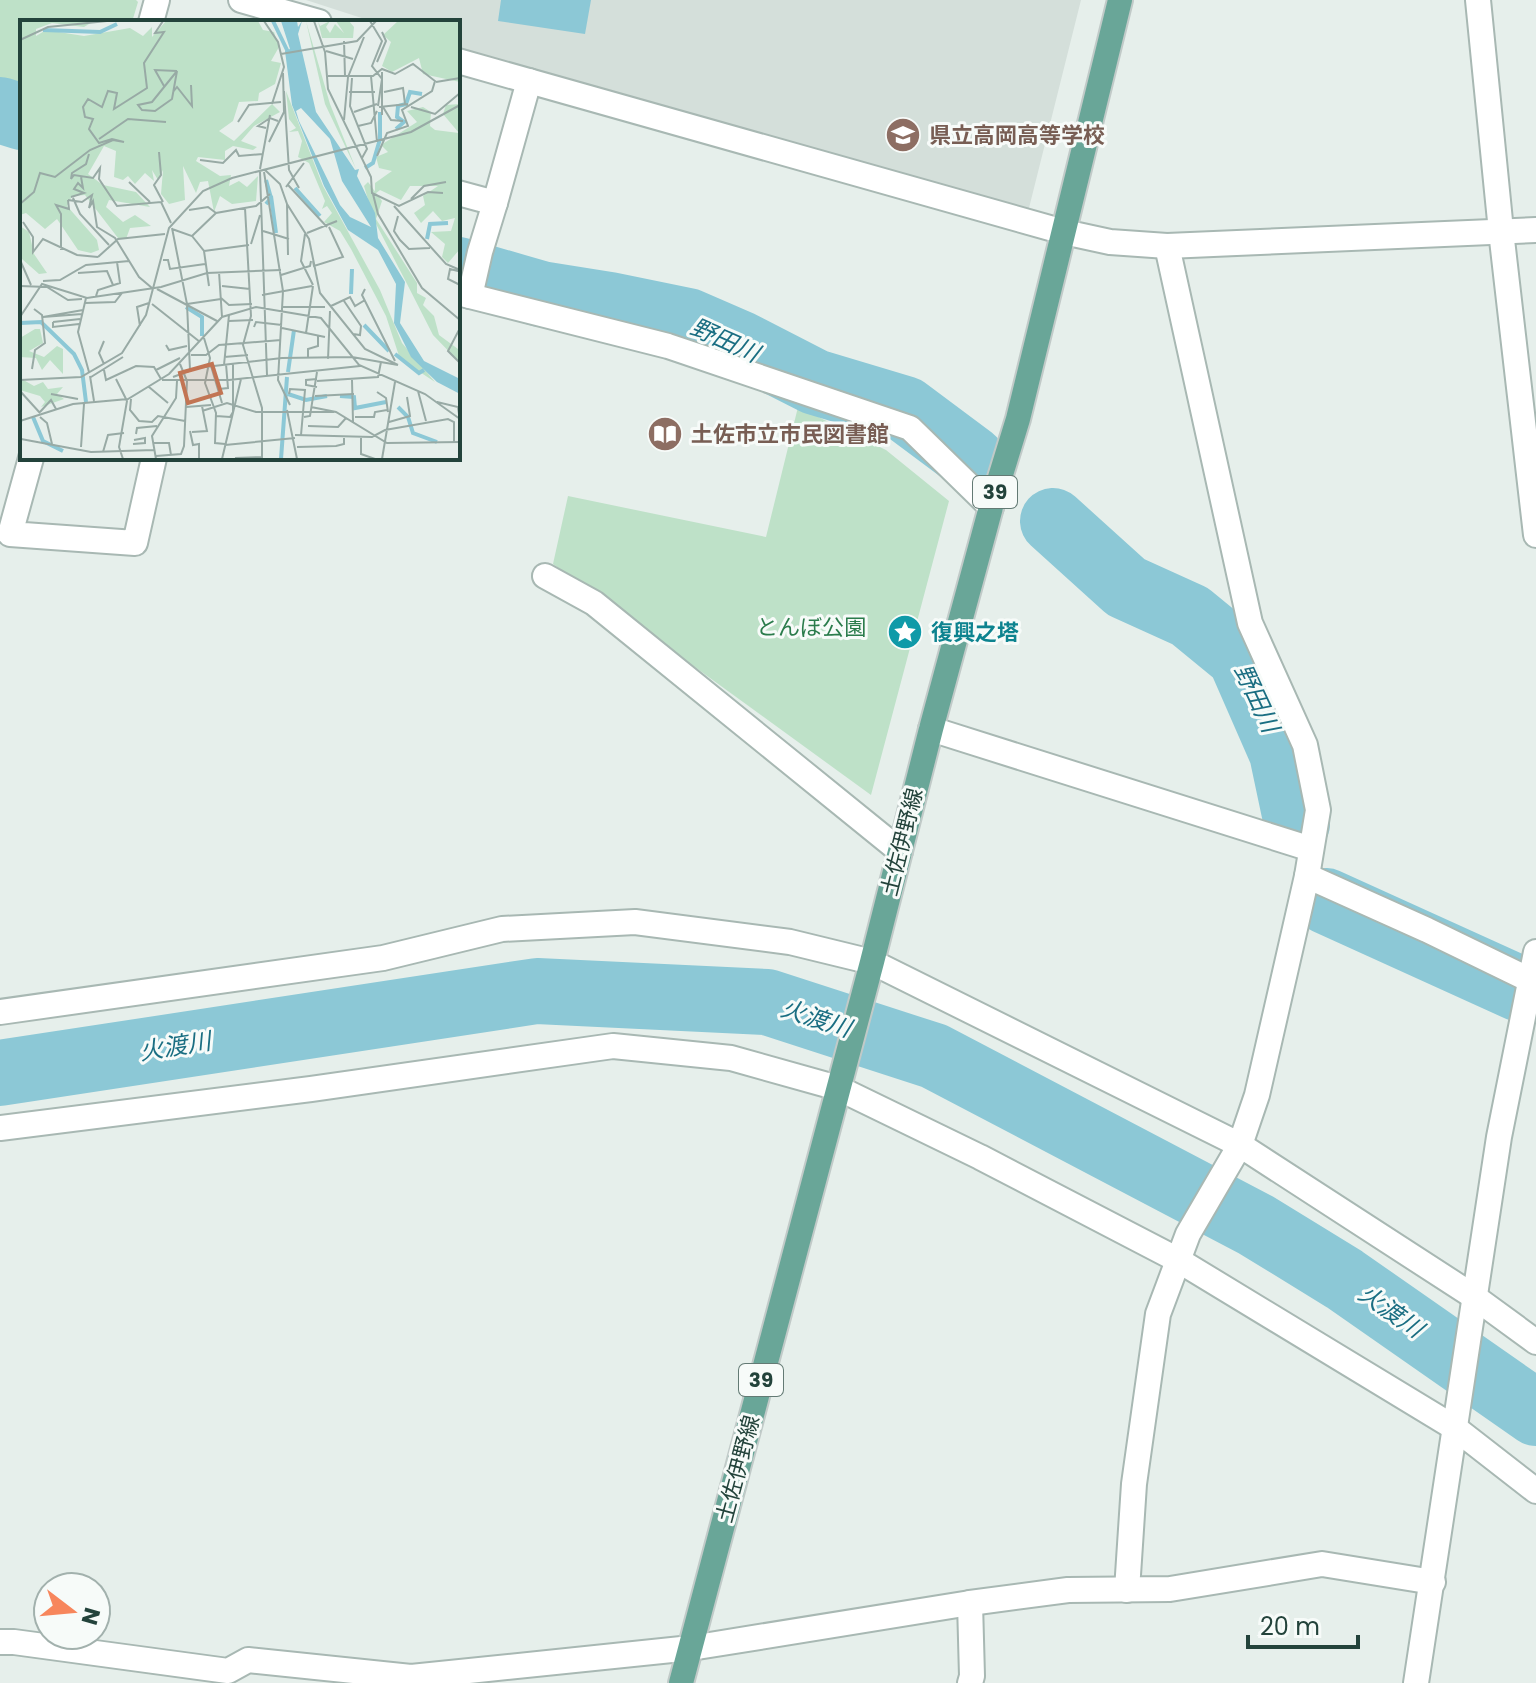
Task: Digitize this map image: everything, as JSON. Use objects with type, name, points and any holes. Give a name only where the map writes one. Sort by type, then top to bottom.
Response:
[{"type":"main road","name":"土佐伊野線","points":[[681,1683],[931,729],[1018,419],[1120,0]]},
{"type":"street","points":[[152,20],[157,0]]},
{"type":"street","points":[[241,0],[312,20]]},
{"type":"street","points":[[1478,0],[1536,535]]},
{"type":"street","points":[[460,62],[1064,232],[1110,242],[1167,246],[1536,230]]},
{"type":"street","points":[[529,81],[495,203],[464,294],[668,346],[910,428],[991,507]]},
{"type":"street","points":[[460,194],[495,203]]},
{"type":"street","points":[[1127,1590],[1134,1484],[1158,1314],[1188,1234],[1236,1154],[1257,1095],[1307,876],[1318,810],[1305,745],[1250,623],[1167,246]]},
{"type":"street","points":[[30,460],[10,534],[135,543],[154,460]]},
{"type":"street","points":[[545,576],[594,603],[900,851]]},
{"type":"street","points":[[931,729],[1311,849]]},
{"type":"street","points":[[1307,876],[1534,982]]},
{"type":"street","points":[[0,1012],[383,958],[502,929],[635,922],[790,942],[868,973],[1236,1154],[1536,1342]]},
{"type":"street","points":[[1416,1683],[1499,1137],[1534,982],[1536,952]]},
{"type":"street","points":[[0,1128],[311,1089],[613,1046],[731,1058],[840,1082],[1178,1260],[1455,1428],[1536,1491]]},
{"type":"street","points":[[0,1642],[227,1677],[248,1660],[411,1677],[691,1648],[1068,1590],[1170,1589],[1322,1564],[1433,1582]]},
{"type":"street","points":[[970,1603],[970,1683]]},
{"type":"shaded area","name":"県立高岡高等学校","points":[[306,0],[1081,0],[1028,212],[460,50],[460,20],[368,20]]},
{"type":"green space","points":[[0,0],[138,2],[133,20],[20,20],[20,107],[0,100]]},
{"type":"green space","name":"とんぼ公園","points":[[798,407],[886,450],[949,501],[871,795],[553,564],[568,496],[766,537]]},
{"type":"water","points":[[501,0],[591,0],[585,34],[498,21]]},
{"type":"waterway","name":"野田川","points":[[0,110],[20,116]]},
{"type":"waterway","name":"野田川","points":[[460,271],[541,294],[688,321],[815,382],[905,409],[972,459]]},
{"type":"waterway","name":"野田川","points":[[1053,521],[1126,587],[1190,616],[1240,657],[1282,753],[1297,824]]},
{"type":"waterway","name":"野田川","points":[[1326,901],[1520,989]]},
{"type":"waterway","name":"火渡川","points":[[0,1073],[537,991],[767,1002],[934,1056],[1256,1225],[1344,1279],[1536,1413]]},
{"type":"place","name":"県立高岡高等学校","points":[[903,135]]},
{"type":"place","name":"土佐市立市民図書館","points":[[665,434]]},
{"type":"place","name":"復興之塔","points":[[905,632]]}]
